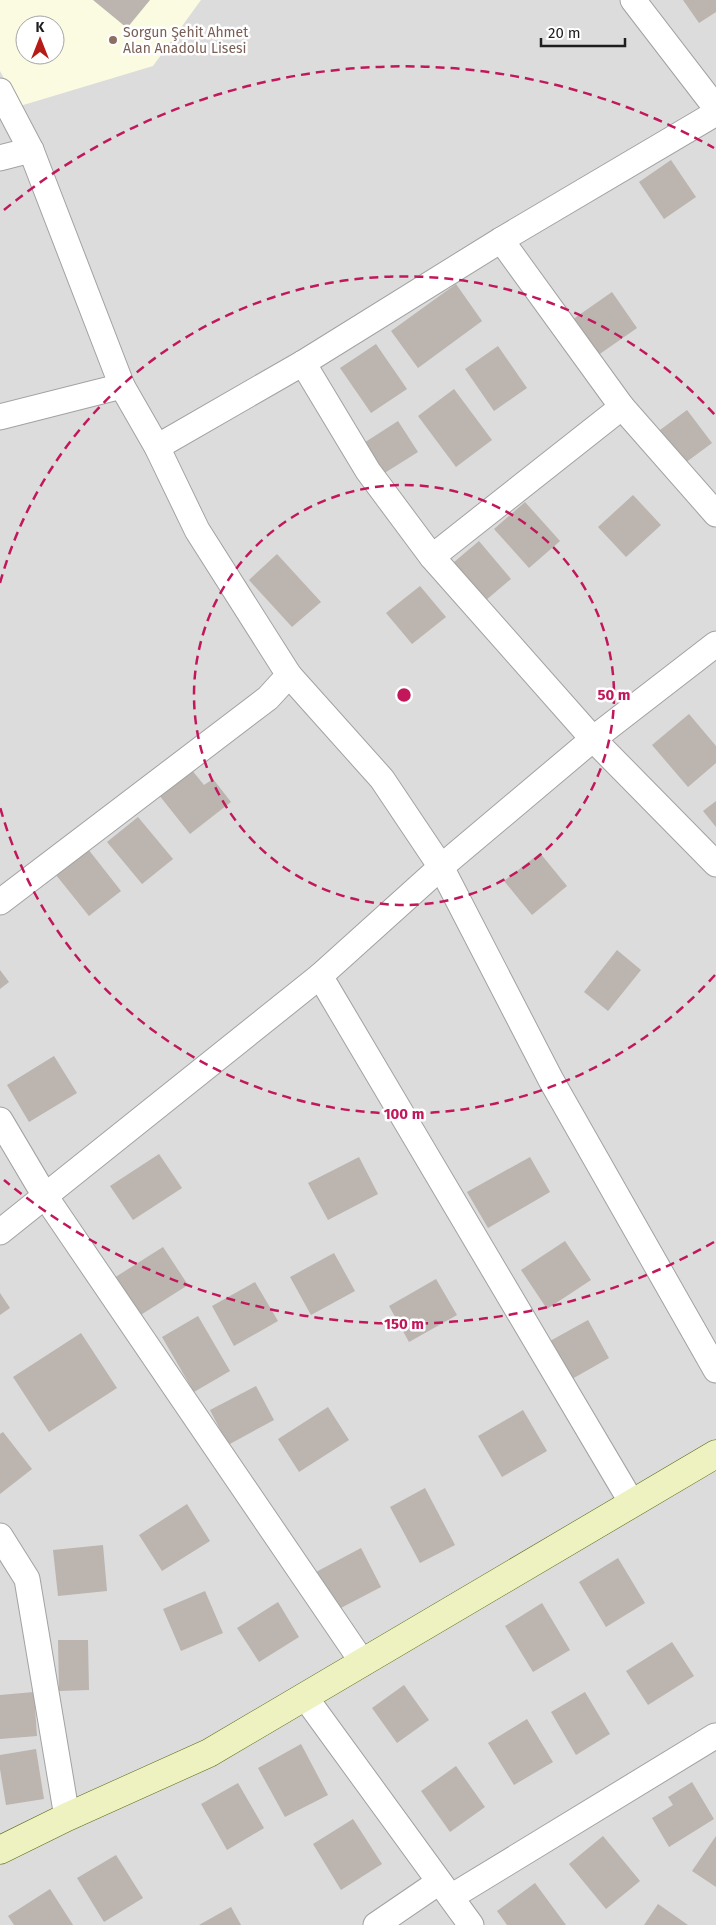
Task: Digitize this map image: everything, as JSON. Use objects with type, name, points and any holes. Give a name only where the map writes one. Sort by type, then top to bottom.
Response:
[{"type":"street","points":[[633,0],[716,108]]},
{"type":"street","points":[[0,91],[31,150],[122,386],[157,447],[197,530],[290,675],[382,779],[441,867],[551,1080],[716,1370]]},
{"type":"street","points":[[157,447],[303,363],[501,240],[716,113]]},
{"type":"street","points":[[0,158],[31,150]]},
{"type":"street","points":[[501,240],[622,407],[716,514]]},
{"type":"street","points":[[303,363],[368,471],[432,557],[593,739],[716,864]]},
{"type":"street","points":[[0,417],[122,386]]},
{"type":"street","points":[[432,557],[622,407]]},
{"type":"street","points":[[0,1232],[320,976],[441,867],[593,739],[716,644]]},
{"type":"street","points":[[0,902],[268,698],[290,675]]},
{"type":"street","points":[[320,976],[632,1503]]},
{"type":"street","points":[[0,1120],[45,1196],[363,1663]]},
{"type":"street","points":[[0,1850],[209,1753],[716,1454]]},
{"type":"street","points":[[0,1536],[27,1579],[67,1818]]},
{"type":"street","points":[[304,1697],[471,1925]]},
{"type":"street","points":[[376,1925],[445,1889],[715,1736]]},
{"type":"shaded area","points":[[0,0],[716,0],[716,1925],[0,1925]]},
{"type":"shaded area","name":"Sorgun Şehit Ahmet Alan Anadolu Lisesi","points":[[0,0],[201,0],[153,66],[20,106],[0,71]]},
{"type":"building","points":[[93,0],[150,0],[127,28]]},
{"type":"building","points":[[683,0],[716,0],[716,12],[699,23]]},
{"type":"building","points":[[671,160],[696,197],[664,219],[639,182]]},
{"type":"building","points":[[456,284],[482,321],[418,368],[391,331]]},
{"type":"building","points":[[612,292],[637,328],[594,358],[569,322]]},
{"type":"building","points":[[376,344],[407,389],[371,413],[340,368]]},
{"type":"building","points":[[498,346],[527,388],[494,411],[465,369]]},
{"type":"building","points":[[454,389],[492,440],[456,467],[418,416]]},
{"type":"building","points":[[687,410],[712,443],[681,466],[656,433]]},
{"type":"building","points":[[398,421],[418,452],[375,479],[356,448]]},
{"type":"building","points":[[633,495],[661,525],[626,557],[598,527]]},
{"type":"building","points":[[525,502],[560,541],[529,568],[494,529]]},
{"type":"building","points":[[479,541],[511,579],[479,606],[447,568]]},
{"type":"building","points":[[277,554],[321,602],[292,627],[249,580]]},
{"type":"building","points":[[420,586],[446,617],[412,644],[386,613]]},
{"type":"building","points":[[689,714],[716,746],[716,763],[688,787],[652,745]]},
{"type":"building","points":[[191,769],[204,785],[213,779],[231,802],[190,834],[159,795]]},
{"type":"building","points":[[716,801],[716,827],[703,811]]},
{"type":"building","points":[[138,817],[173,859],[142,884],[107,842]]},
{"type":"building","points":[[88,849],[121,891],[89,916],[56,875]]},
{"type":"building","points":[[540,853],[567,886],[532,915],[504,881]]},
{"type":"building","points":[[617,950],[641,970],[608,1011],[584,992]]},
{"type":"building","points":[[0,970],[9,982],[0,989]]},
{"type":"building","points":[[54,1056],[77,1093],[29,1122],[7,1085]]},
{"type":"building","points":[[159,1154],[182,1188],[133,1220],[110,1186]]},
{"type":"building","points":[[359,1157],[378,1194],[328,1220],[308,1183]]},
{"type":"building","points":[[530,1157],[550,1192],[488,1228],[467,1192]]},
{"type":"building","points":[[565,1241],[591,1280],[547,1309],[521,1270]]},
{"type":"building","points":[[163,1247],[188,1285],[139,1316],[114,1278]]},
{"type":"building","points":[[334,1253],[355,1291],[311,1315],[290,1277]]},
{"type":"building","points":[[436,1279],[457,1315],[409,1342],[389,1306]]},
{"type":"building","points":[[255,1282],[278,1321],[234,1346],[212,1306]]},
{"type":"building","points":[[0,1293],[10,1308],[0,1315]]},
{"type":"building","points":[[198,1316],[230,1371],[194,1392],[162,1337]]},
{"type":"building","points":[[588,1320],[609,1358],[572,1379],[550,1341]]},
{"type":"building","points":[[81,1333],[117,1388],[49,1432],[13,1377]]},
{"type":"building","points":[[256,1386],[274,1420],[228,1445],[210,1410]]},
{"type":"building","points":[[328,1407],[349,1440],[299,1472],[278,1439]]},
{"type":"building","points":[[523,1410],[547,1451],[502,1477],[478,1436]]},
{"type":"building","points":[[3,1432],[32,1469],[0,1494],[0,1434]]},
{"type":"building","points":[[425,1488],[455,1545],[420,1563],[390,1507]]},
{"type":"building","points":[[187,1504],[210,1541],[162,1571],[139,1535]]},
{"type":"building","points":[[103,1545],[107,1591],[58,1596],[53,1550]]},
{"type":"building","points":[[361,1548],[381,1587],[337,1610],[316,1572]]},
{"type":"building","points":[[618,1558],[645,1603],[606,1627],[579,1582]]},
{"type":"building","points":[[205,1591],[223,1633],[181,1651],[163,1609]]},
{"type":"building","points":[[278,1602],[299,1637],[259,1662],[237,1628]]},
{"type":"building","points":[[542,1603],[570,1650],[533,1672],[505,1626]]},
{"type":"building","points":[[58,1640],[88,1640],[89,1690],[59,1691]]},
{"type":"building","points":[[672,1642],[694,1676],[648,1705],[626,1671]]},
{"type":"building","points":[[404,1685],[429,1720],[397,1743],[372,1708]]},
{"type":"building","points":[[34,1692],[37,1736],[0,1739],[0,1695]]},
{"type":"building","points":[[585,1692],[610,1734],[576,1755],[551,1712]]},
{"type":"building","points":[[527,1719],[553,1762],[514,1785],[488,1743]]},
{"type":"building","points":[[301,1744],[328,1795],[285,1817],[258,1768]]},
{"type":"building","points":[[36,1749],[44,1799],[6,1805],[0,1769],[0,1755]]},
{"type":"building","points":[[456,1766],[485,1807],[450,1832],[421,1791]]},
{"type":"building","points":[[692,1782],[714,1819],[669,1847],[652,1818],[673,1805],[668,1797]]},
{"type":"building","points":[[238,1783],[264,1828],[227,1850],[201,1804]]},
{"type":"building","points":[[353,1819],[382,1864],[341,1890],[313,1844]]},
{"type":"building","points":[[603,1836],[640,1881],[606,1909],[569,1864]]},
{"type":"building","points":[[716,1836],[716,1887],[692,1871]]},
{"type":"building","points":[[116,1855],[143,1898],[104,1922],[77,1878]]},
{"type":"building","points":[[535,1883],[566,1925],[507,1925],[497,1911]]},
{"type":"building","points":[[50,1889],[73,1925],[14,1925],[8,1916]]},
{"type":"building","points":[[658,1904],[688,1925],[644,1925]]},
{"type":"building","points":[[231,1907],[241,1925],[199,1925]]},
{"type":"place","name":"Sorgun Şehit Ahmet Alan Anadolu Lisesi","points":[[113,40]]}]
